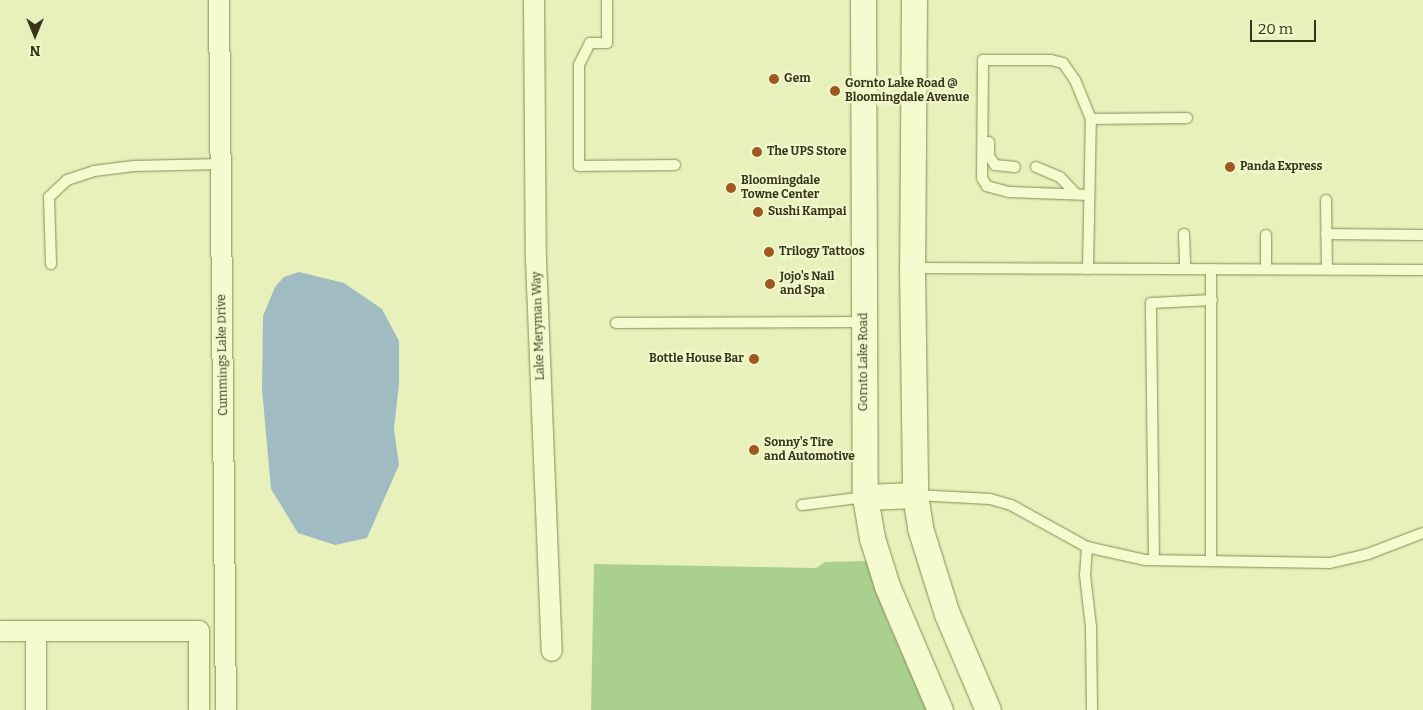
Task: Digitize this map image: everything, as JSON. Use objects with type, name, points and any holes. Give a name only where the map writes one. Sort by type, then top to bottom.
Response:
[{"type":"street","name":"Cummings Lake Drive","points":[[219,0],[226,710]]},
{"type":"street","name":"Lake Meryman Way","points":[[534,0],[536,260],[552,651]]},
{"type":"street","name":"Gornto Lake Road","points":[[863,0],[865,497],[872,538],[887,586],[940,710]]},
{"type":"street","points":[[914,0],[912,268],[916,495],[920,528],[947,614],[988,710]]},
{"type":"street","points":[[865,497],[916,495]]},
{"type":"street","points":[[0,631],[199,631],[199,710]]},
{"type":"street","points":[[36,632],[36,710]]},
{"type":"lane","points":[[607,0],[607,43],[590,43],[579,65],[579,166],[675,165]]},
{"type":"lane","points":[[1088,269],[1091,120],[1075,80],[1063,63],[1051,60],[983,60],[982,178],[987,186],[1009,192],[1089,195]]},
{"type":"lane","points":[[983,73],[988,82],[989,156],[995,165],[1015,167]]},
{"type":"lane","points":[[1091,120],[1187,118]]},
{"type":"lane","points":[[51,264],[49,197],[67,180],[94,171],[134,166],[221,164]]},
{"type":"lane","points":[[1036,167],[1056,174],[1075,193]]},
{"type":"lane","points":[[1326,200],[1327,270]]},
{"type":"lane","points":[[1184,234],[1185,269]]},
{"type":"lane","points":[[1326,234],[1423,235]]},
{"type":"lane","points":[[1266,235],[1266,269]]},
{"type":"lane","points":[[912,268],[1423,270]]},
{"type":"lane","points":[[1210,561],[1212,269]]},
{"type":"lane","points":[[1154,560],[1151,303],[1212,300]]},
{"type":"lane","points":[[616,323],[864,322]]},
{"type":"lane","points":[[916,495],[990,499],[1011,505],[1087,547],[1112,555],[1154,560],[1330,563],[1368,554],[1423,534]]},
{"type":"lane","points":[[802,505],[865,497]]},
{"type":"lane","points":[[1087,547],[1085,575],[1092,627],[1092,710]]},
{"type":"green space","points":[[867,561],[887,620],[927,710],[591,710],[594,564],[816,568],[825,562]]},
{"type":"water","points":[[299,272],[344,283],[382,309],[399,341],[399,384],[394,429],[399,465],[367,538],[335,545],[298,533],[271,489],[262,389],[263,316],[275,287],[284,277]]},
{"type":"place","name":"Gem","points":[[774,79]]},
{"type":"place","name":"Gornto Lake Road @ Bloomingdale Avenue","points":[[835,91]]},
{"type":"place","name":"The UPS Store","points":[[757,152]]},
{"type":"place","name":"Panda Express","points":[[1230,167]]},
{"type":"place","name":"Bloomingdale Towne Center","points":[[731,188]]},
{"type":"place","name":"Sushi Kampai","points":[[758,212]]},
{"type":"place","name":"Trilogy Tattoos","points":[[769,252]]},
{"type":"place","name":"Jojo's Nail and Spa","points":[[770,284]]},
{"type":"place","name":"Bottle House Bar","points":[[754,359]]},
{"type":"place","name":"Sonny's Tire and Automotive","points":[[754,450]]}]
